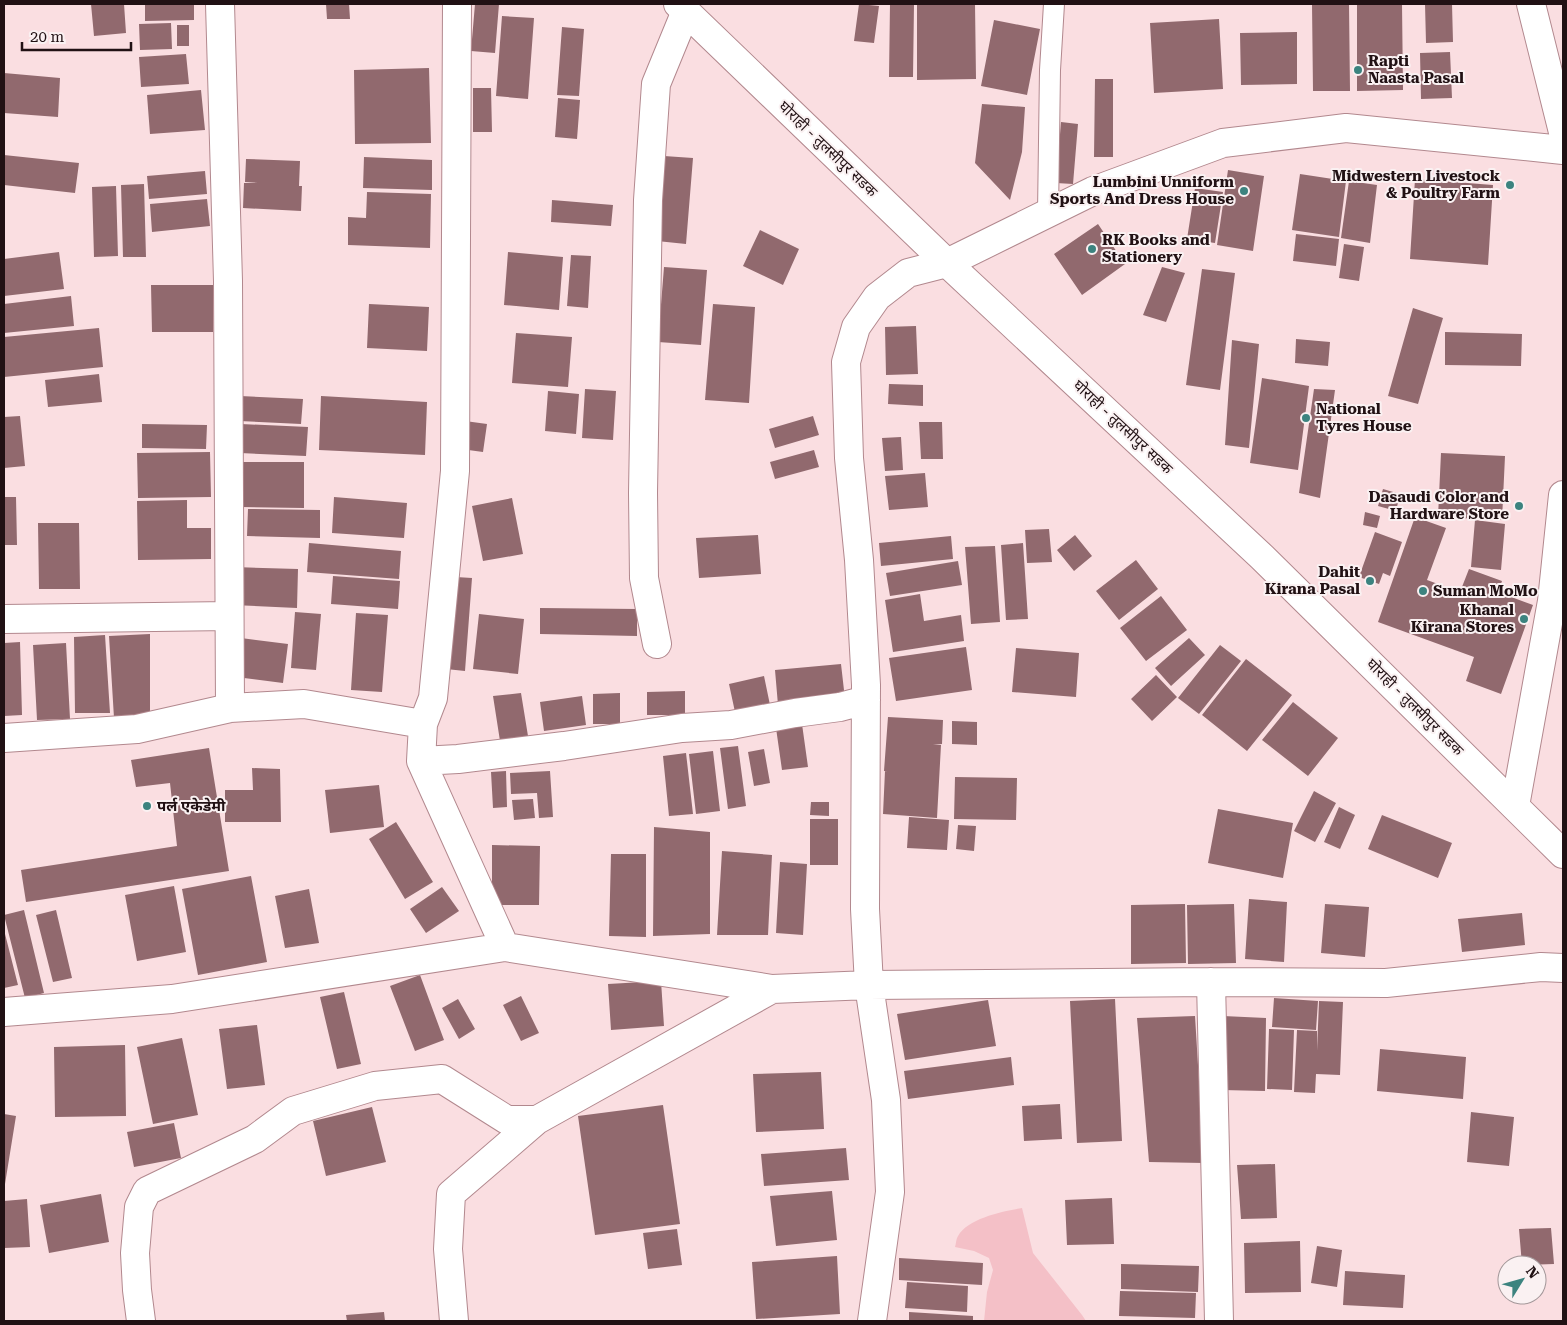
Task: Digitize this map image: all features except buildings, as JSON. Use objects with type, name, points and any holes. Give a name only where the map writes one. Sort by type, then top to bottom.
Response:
[{"type":"street","points":[[220,4],[228,281],[230,708]]},
{"type":"street","points":[[457,4],[455,471],[433,698],[423,724],[420,761],[506,947]]},
{"type":"street","points":[[1531,4],[1563,132]]},
{"type":"street","points":[[658,644],[644,578],[643,493],[648,200],[656,84],[682,8]]},
{"type":"street","name":"घोराही - तुलसीपुर सडक","points":[[682,8],[947,263],[1262,557],[1563,854]]},
{"type":"street","points":[[872,1321],[890,1192],[886,1100],[869,985],[865,909],[866,700],[859,560],[849,458],[846,362],[856,326],[877,297],[908,273],[947,263],[1093,191],[1223,143],[1346,128],[1563,150]]},
{"type":"street","points":[[1515,806],[1552,602],[1563,495]]},
{"type":"street","points":[[4,619],[229,616]]},
{"type":"street","points":[[420,761],[458,759],[564,746],[682,728],[731,725],[778,715],[840,707],[866,700]]},
{"type":"street","points":[[4,738],[137,729],[230,708],[304,704],[423,724]]},
{"type":"street","points":[[4,1012],[172,999],[506,947],[772,989],[869,985],[1211,982],[1386,983],[1541,967],[1563,968]]},
{"type":"street","points":[[1211,982],[1219,1321]]},
{"type":"street","points":[[454,1321],[448,1249],[451,1194],[537,1120],[772,989]]},
{"type":"street","points":[[141,1321],[135,1253],[139,1207],[148,1191],[255,1139],[293,1111],[375,1086],[442,1079],[507,1120],[537,1120]]},
{"type":"lane","points":[[1048,213],[1050,70],[1054,4]]},
{"type":"shaded area","points":[[1022,1208],[1033,1253],[1086,1321],[984,1321],[987,1292],[993,1270],[989,1258],[974,1251],[955,1247],[958,1236],[970,1224],[987,1216]]},
{"type":"place","name":"Rapti Naasta Pasal","points":[[1358,70]]},
{"type":"place","name":"Midwestern Livestock & Poultry Farm","points":[[1510,185]]},
{"type":"place","name":"Lumbini Unniform Sports And Dress House","points":[[1244,191]]},
{"type":"place","name":"RK Books and Stationery","points":[[1092,249]]},
{"type":"place","name":"National Tyres House","points":[[1306,418]]},
{"type":"place","name":"Dasaudi Color and Hardware Store","points":[[1519,506]]},
{"type":"place","name":"Dahit Kirana Pasal","points":[[1370,581]]},
{"type":"place","name":"Suman MoMo","points":[[1423,591]]},
{"type":"place","name":"Khanal Kirana Stores","points":[[1524,619]]},
{"type":"place","name":"पर्ल एकेडेमी","points":[[147,806]]}]
